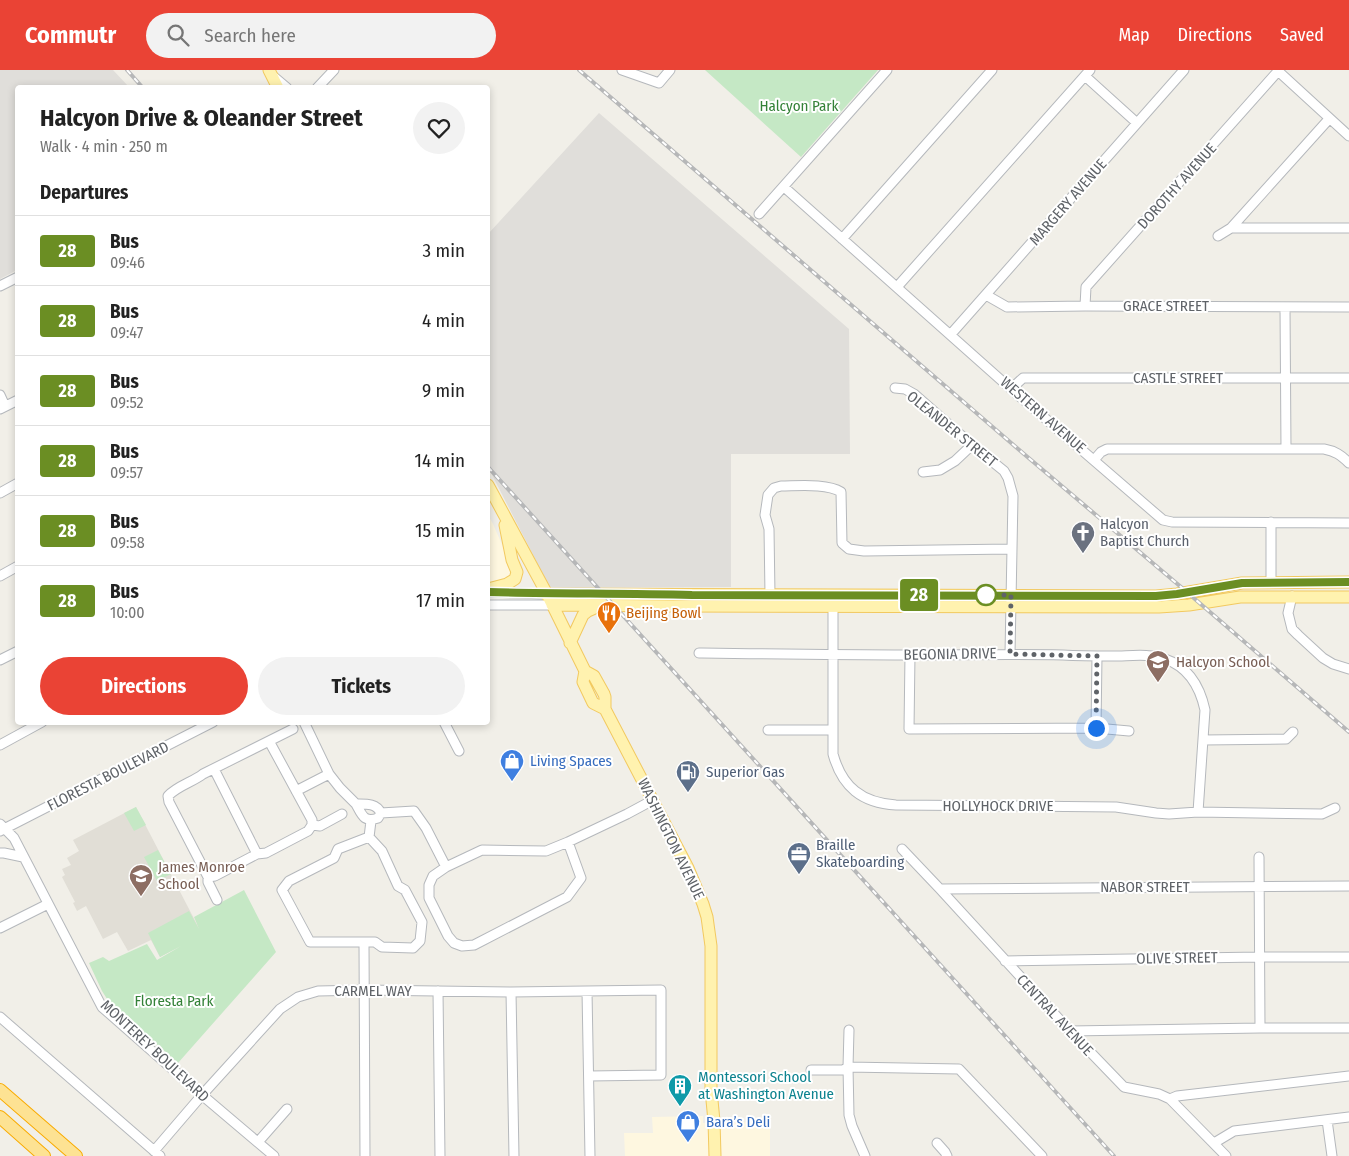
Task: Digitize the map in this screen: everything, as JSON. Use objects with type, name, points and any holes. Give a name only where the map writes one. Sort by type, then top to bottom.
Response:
[{"type":"highway","points":[[0,1090],[76,1156]]},
{"type":"highway","points":[[0,1118],[44,1156]]},
{"type":"main road","points":[[270,72],[276,85]]},
{"type":"main road","name":"WASHINGTON AVENUE","points":[[490,489],[547,594],[584,671],[583,682],[593,703],[605,708],[688,868],[703,904],[707,917],[710,946],[711,1090],[715,1156]]},
{"type":"main road","points":[[490,590],[515,579],[517,572],[512,560],[503,514]]},
{"type":"main road","points":[[552,605],[833,606],[1011,601],[1156,596],[1242,583],[1349,582]]},
{"type":"main road","points":[[547,594],[770,595],[1011,601],[1102,607],[1189,605],[1240,597],[1349,597]]},
{"type":"main road","points":[[1102,607],[1120,596]]},
{"type":"main road","points":[[570,643],[583,615],[600,606]]},
{"type":"street","points":[[320,85],[334,70]]},
{"type":"street","points":[[622,70],[659,83],[670,70]]},
{"type":"street","points":[[759,214],[887,70]]},
{"type":"street","points":[[842,239],[992,70]]},
{"type":"street","name":"MARGERY AVENUE","points":[[951,334],[1184,70]]},
{"type":"street","points":[[1279,71],[1349,136]]},
{"type":"street","name":"DOROTHY AVENUE","points":[[1085,306],[1086,287],[1279,71]]},
{"type":"street","points":[[270,72],[284,85]]},
{"type":"street","points":[[897,287],[1088,73],[1137,123]]},
{"type":"street","points":[[1218,236],[1231,228],[1329,119]]},
{"type":"street","name":"WESTERN AVENUE","points":[[784,187],[1163,520],[1172,522],[1349,523]]},
{"type":"street","points":[[1231,228],[1349,228]]},
{"type":"street","points":[[0,286],[15,278]]},
{"type":"street","name":"GRACE STREET","points":[[986,295],[1007,306],[1349,307]]},
{"type":"street","points":[[1285,307],[1286,449]]},
{"type":"street","name":"CASTLE STREET","points":[[1011,388],[1023,378],[1349,378]]},
{"type":"street","name":"OLEANDER STREET","points":[[895,388],[905,389],[914,394],[1004,471],[1008,478],[1013,496],[1010,654]]},
{"type":"street","points":[[0,395],[3,408],[15,402]]},
{"type":"street","points":[[923,472],[940,470],[955,461],[972,445]]},
{"type":"street","points":[[1094,460],[1101,452],[1108,449],[1324,448],[1333,450],[1349,463]]},
{"type":"street","points":[[0,493],[15,486]]},
{"type":"street","points":[[770,595],[769,529],[765,515],[768,495],[774,488],[781,486],[826,487],[836,488],[841,492],[842,543],[849,549],[864,551],[1011,549]]},
{"type":"street","points":[[1271,522],[1271,582]]},
{"type":"street","points":[[0,576],[15,568]]},
{"type":"street","points":[[490,591],[547,594]]},
{"type":"street","points":[[1292,596],[1288,613],[1292,628],[1323,658],[1333,664],[1349,669]]},
{"type":"street","points":[[490,605],[552,605]]},
{"type":"street","name":"HOLLYHOCK DRIVE","points":[[833,606],[833,754],[841,775],[850,787],[862,796],[884,804],[1116,806],[1169,814],[1198,812],[1322,814],[1335,808]]},
{"type":"street","points":[[0,660],[15,652]]},
{"type":"street","name":"BEGONIA DRIVE","points":[[699,653],[1147,655],[1164,658],[1188,672],[1202,696],[1205,710],[1198,812]]},
{"type":"street","points":[[910,655],[909,729],[1096,728],[1129,731]]},
{"type":"street","points":[[1096,728],[1097,656]]},
{"type":"street","points":[[0,745],[37,725]]},
{"type":"street","name":"FLORESTA BOULEVARD","points":[[1,830],[207,725]]},
{"type":"street","points":[[305,725],[329,774],[356,804],[366,820],[371,821],[378,818],[381,812]]},
{"type":"street","points":[[446,725],[460,751]]},
{"type":"street","points":[[217,900],[208,882],[208,877],[169,802],[168,796],[214,769],[294,729]]},
{"type":"street","points":[[768,730],[832,730]]},
{"type":"street","points":[[1203,740],[1286,739],[1293,732]]},
{"type":"street","points":[[208,877],[215,876],[257,854],[266,853],[308,831],[312,826],[312,820],[269,741]]},
{"type":"street","points":[[214,769],[257,854]]},
{"type":"street","points":[[296,791],[329,774]]},
{"type":"street","points":[[568,842],[581,878],[567,897],[474,944],[462,946],[454,943],[440,922],[428,898],[432,876],[446,867],[482,850],[546,851],[653,800]]},
{"type":"street","points":[[356,804],[372,804],[380,809],[381,812]]},
{"type":"street","points":[[381,812],[414,811],[426,828],[446,867]]},
{"type":"street","points":[[312,826],[320,826],[342,814]]},
{"type":"street","points":[[369,837],[371,821]]},
{"type":"street","name":"MONTEREY BOULEVARD","points":[[1,830],[14,838],[102,1007],[274,1156]]},
{"type":"street","points":[[369,837],[382,851],[398,886],[405,890],[422,922],[420,941],[413,948],[382,947],[376,942],[310,942],[282,890],[289,882],[334,858],[338,849],[369,837]]},
{"type":"street","name":"CENTRAL AVENUE","points":[[902,848],[1124,1087],[1159,1094],[1170,1099],[1226,1156]]},
{"type":"street","points":[[0,853],[23,857]]},
{"type":"street","points":[[1259,857],[1260,1028]]},
{"type":"street","name":"NABOR STREET","points":[[940,889],[1349,886]]},
{"type":"street","points":[[0,928],[48,904]]},
{"type":"street","points":[[364,942],[365,1156]]},
{"type":"street","name":"OLIVE STREET","points":[[1005,961],[1349,957]]},
{"type":"street","name":"CARMEL WAY","points":[[157,1154],[202,1095],[280,1009],[298,997],[318,991],[511,992],[661,990],[661,1075],[589,1076]]},
{"type":"street","points":[[438,991],[440,1156]]},
{"type":"street","points":[[587,991],[590,1156]]},
{"type":"street","points":[[511,992],[514,1156]]},
{"type":"street","points":[[0,1017],[157,1154]]},
{"type":"street","points":[[1070,1031],[1349,1028]]},
{"type":"street","points":[[849,1030],[849,1115],[865,1156]]},
{"type":"street","points":[[811,1070],[843,1070],[848,1067],[959,1069],[1038,1155]]},
{"type":"street","points":[[1170,1099],[1177,1096],[1349,1076]]},
{"type":"street","points":[[258,1142],[287,1109]]},
{"type":"street","points":[[1214,1143],[1226,1134],[1234,1131],[1349,1117]]},
{"type":"street","points":[[1327,1120],[1332,1156]]},
{"type":"street","points":[[937,1143],[946,1156]]},
{"type":"shaded area","points":[[0,70],[113,70],[127,85],[15,85],[15,271],[0,279]]},
{"type":"shaded area","points":[[599,113],[849,329],[850,454],[731,454],[731,587],[550,588],[490,471],[490,232]]},
{"type":"shaded area","points":[[490,519],[510,563],[511,572],[508,580],[490,584]]},
{"type":"shaded area","points":[[136,807],[202,934],[160,957],[151,940],[128,951],[117,932],[103,939],[86,906],[77,911],[73,903],[75,902],[62,877],[65,875],[62,869],[71,865],[67,858],[79,851],[73,840]]},
{"type":"shaded area","points":[[703,1116],[703,1123],[770,1122],[770,1156],[625,1156],[624,1133],[653,1133],[652,1117]]},
{"type":"green space","name":"Halcyon Park","points":[[705,70],[878,70],[801,157]]},
{"type":"green space","points":[[136,807],[146,825],[134,831],[124,813]]},
{"type":"green space","points":[[158,850],[171,874],[157,881],[144,857]]},
{"type":"green space","name":"Floresta Park","points":[[244,890],[276,952],[178,1063],[109,1002],[89,963],[103,957],[109,961],[147,944],[157,960],[181,946],[160,957],[148,933],[189,911],[199,929],[194,917]]},
{"type":"railway","points":[[127,70],[140,85]]},
{"type":"railway","points":[[579,70],[1349,732]]},
{"type":"railway","points":[[490,469],[1114,1156]]},
{"type":"bus line","name":"28","points":[[490,592],[692,595],[1156,596],[1242,583],[1349,582]]},
{"type":"place","name":"Halcyon Baptist Church","points":[[1083,554]]},
{"type":"place","name":"Beijing Bowl","points":[[609,634]]},
{"type":"place","name":"Halcyon School","points":[[1158,683]]},
{"type":"place","name":"Living Spaces","points":[[512,782]]},
{"type":"place","name":"Superior Gas","points":[[688,793]]},
{"type":"place","name":"Braille Skateboarding","points":[[799,875]]},
{"type":"place","name":"James Monroe School","points":[[141,897]]},
{"type":"place","name":"Montessori School at Washington Avenue","points":[[680,1107]]},
{"type":"place","name":"Bara’s Deli","points":[[688,1143]]},
{"type":"route","points":[[986,595],[1011,595],[1010,654],[1097,656],[1096,728]]}]
